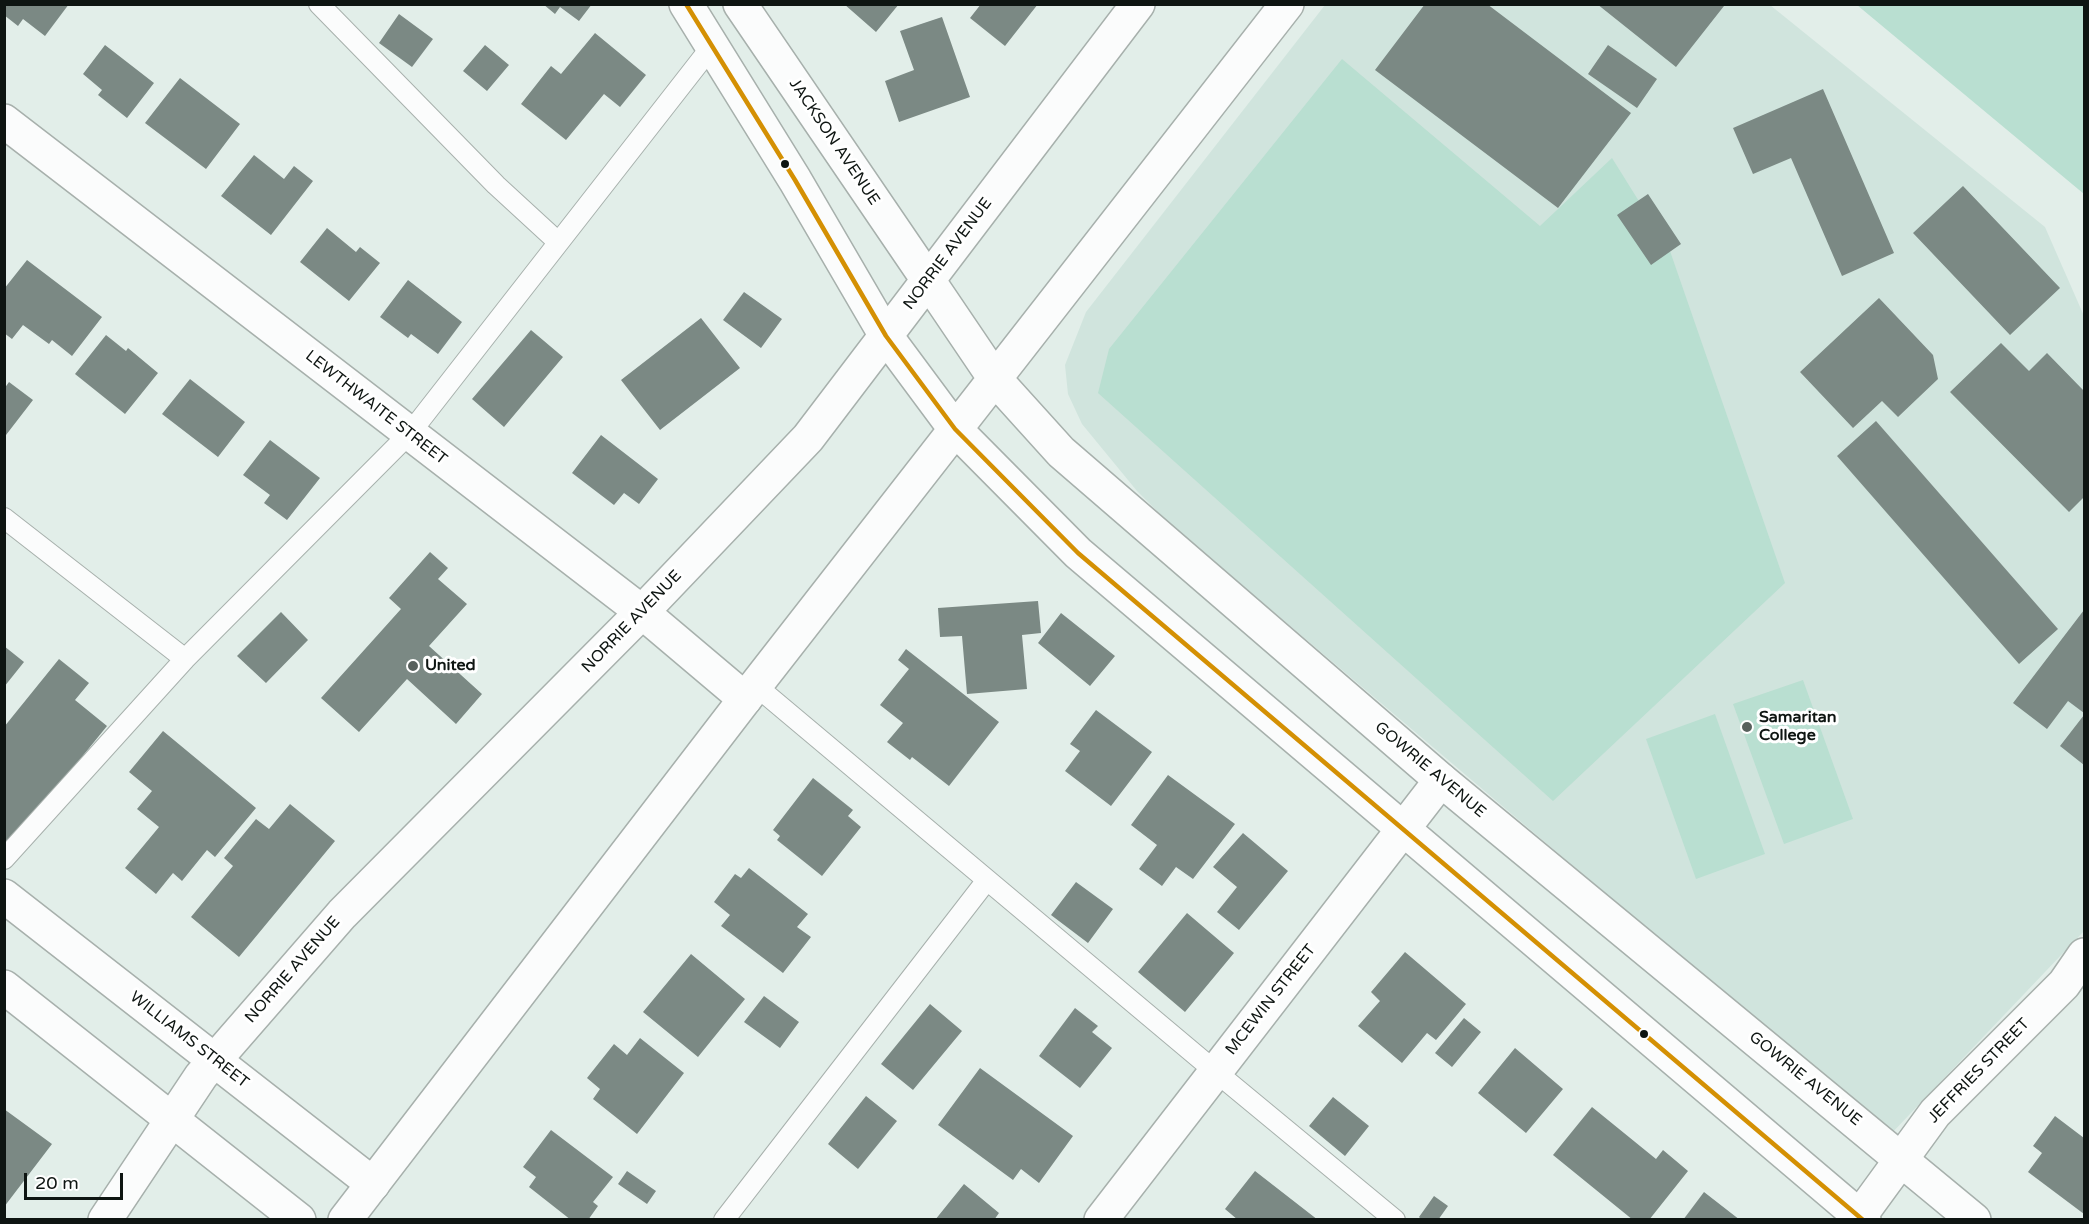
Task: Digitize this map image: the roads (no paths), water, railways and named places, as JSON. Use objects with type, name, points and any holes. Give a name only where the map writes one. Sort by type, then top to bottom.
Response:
[{"type":"street","points":[[686,4],[795,180],[886,336],[955,429],[1078,553],[1860,1218]]},
{"type":"street","name":"NORRIE AVENUE","points":[[105,1220],[201,1076],[342,914],[642,612],[808,438],[1138,4]]},
{"type":"street","points":[[345,1220],[750,692],[1287,4]]},
{"type":"street","name":"JACKSON AVENUE","points":[[750,9],[928,280]]},
{"type":"street","name":"LEWTHWAITE STREET","points":[[4,121],[642,612],[750,692]]},
{"type":"street","name":"GOWRIE AVENUE","points":[[928,280],[994,379],[1061,452],[1441,780],[1974,1220]]},
{"type":"street","name":"MCEWIN STREET","points":[[1101,1220],[1441,780]]},
{"type":"street","name":"WILLIAMS STREET","points":[[4,896],[373,1184]]},
{"type":"street","name":"JEFFRIES STREET","points":[[1860,1218],[1935,1113],[2064,984],[2085,955]]},
{"type":"street","points":[[4,987],[299,1220]]},
{"type":"lane","points":[[319,4],[496,185],[558,242]]},
{"type":"lane","points":[[4,859],[185,659],[410,434],[712,46]]},
{"type":"lane","points":[[4,518],[185,659]]},
{"type":"lane","points":[[750,692],[987,879],[1395,1220]]},
{"type":"lane","points":[[724,1220],[987,879]]},
{"type":"place","name":"United","points":[[413,666]]},
{"type":"place","name":"Samaritan College","points":[[1747,727]]}]
